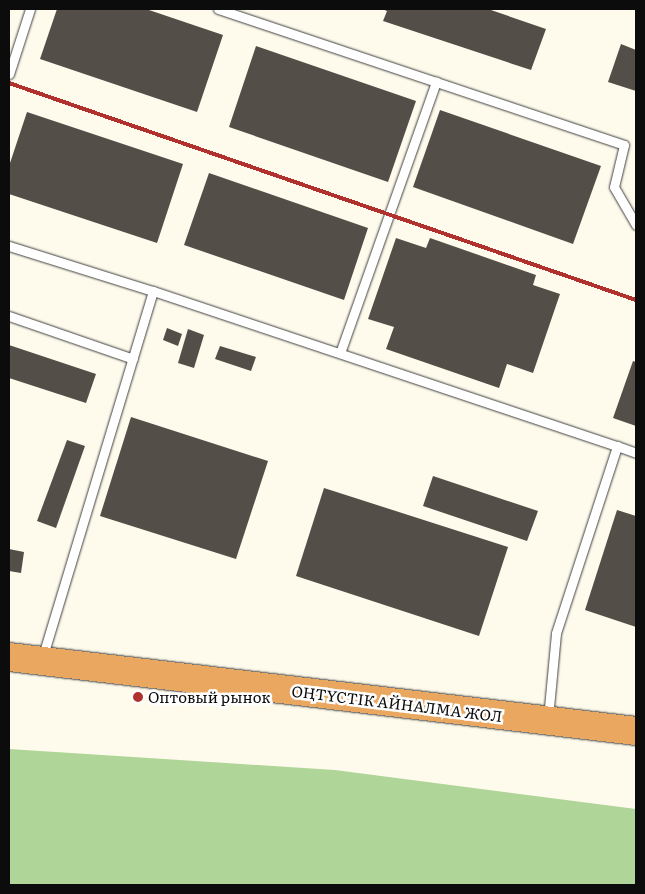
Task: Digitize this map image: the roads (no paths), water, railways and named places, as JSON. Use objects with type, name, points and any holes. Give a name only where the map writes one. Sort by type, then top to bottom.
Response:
[{"type":"highway","name":"ОҢТҮСТІК АЙНАЛМА ЖОЛ","points":[[9,657],[636,732]]},
{"type":"lane","points":[[9,74],[30,9]]},
{"type":"lane","points":[[218,9],[624,145],[614,187],[636,225]]},
{"type":"lane","points":[[340,354],[436,82]]},
{"type":"lane","points":[[9,246],[153,291],[636,453]]},
{"type":"lane","points":[[42,661],[153,291]]},
{"type":"lane","points":[[9,316],[133,359]]},
{"type":"lane","points":[[547,721],[556,633],[617,446]]},
{"type":"railway","points":[[9,83],[636,300]]},
{"type":"place","name":"Оптовый рынок","points":[[138,697]]}]
